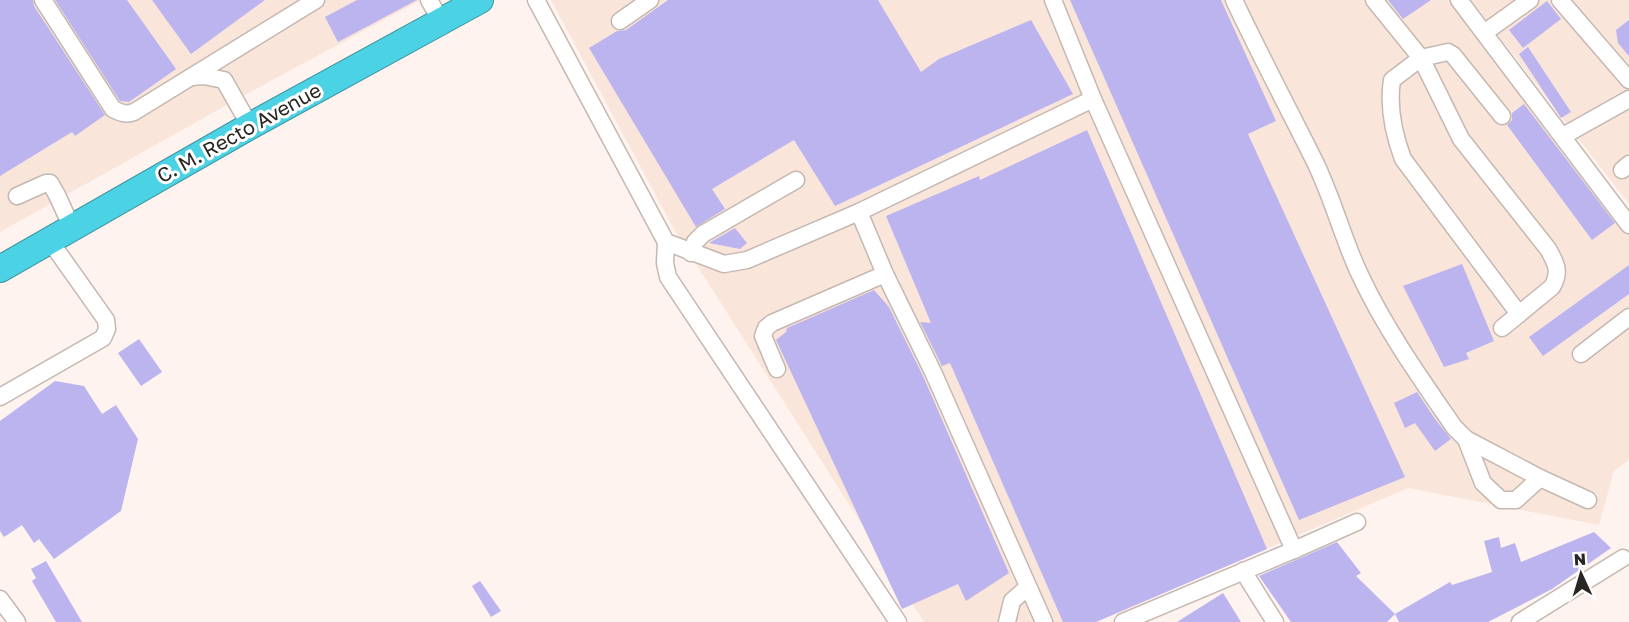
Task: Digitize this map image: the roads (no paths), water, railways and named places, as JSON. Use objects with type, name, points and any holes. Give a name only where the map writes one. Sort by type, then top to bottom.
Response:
[{"type":"highway","name":"C. M. Recto Avenue","points":[[0,269],[250,126],[435,10],[480,0]]},
{"type":"street","points":[[43,0],[113,109],[121,114],[134,112],[316,0]]},
{"type":"street","points":[[536,0],[666,242],[665,263],[668,277],[898,622]]},
{"type":"street","points":[[620,21],[650,0]]},
{"type":"street","points":[[1053,0],[1093,99],[1294,550]]},
{"type":"street","points":[[1234,0],[1314,159],[1359,274],[1377,310],[1454,427],[1466,439],[1588,500]]},
{"type":"street","points":[[1374,0],[1421,58],[1461,139],[1548,249],[1556,267],[1558,273],[1552,287],[1502,328]]},
{"type":"street","points":[[1459,0],[1629,225]]},
{"type":"street","points":[[1484,33],[1530,0]]},
{"type":"street","points":[[1560,0],[1629,80]]},
{"type":"street","points":[[1502,116],[1448,52],[1421,58],[1394,76],[1391,84],[1392,115],[1403,159],[1519,314]]},
{"type":"street","points":[[190,77],[204,76],[224,80],[250,126]]},
{"type":"street","points":[[666,242],[724,264],[740,263],[859,213],[1093,99]]},
{"type":"street","points":[[1563,136],[1629,99]]},
{"type":"street","points":[[691,252],[695,242],[703,234],[796,180]]},
{"type":"street","points":[[17,196],[50,183],[72,228]]},
{"type":"street","points":[[859,213],[885,274],[927,358],[1044,622]]},
{"type":"street","points":[[0,397],[103,338],[107,329],[106,320],[50,241]]},
{"type":"street","points":[[777,369],[763,336],[766,328],[772,323],[885,274]]},
{"type":"street","points":[[1581,354],[1629,317]]},
{"type":"street","points":[[1466,439],[1483,483],[1501,500],[1516,500],[1540,478]]},
{"type":"street","points":[[1123,622],[1358,522]]},
{"type":"street","points":[[1520,622],[1623,558]]},
{"type":"street","points":[[1243,571],[1275,622]]},
{"type":"street","points":[[1007,622],[1012,601],[1028,587]]},
{"type":"street","points":[[0,599],[17,622]]}]
